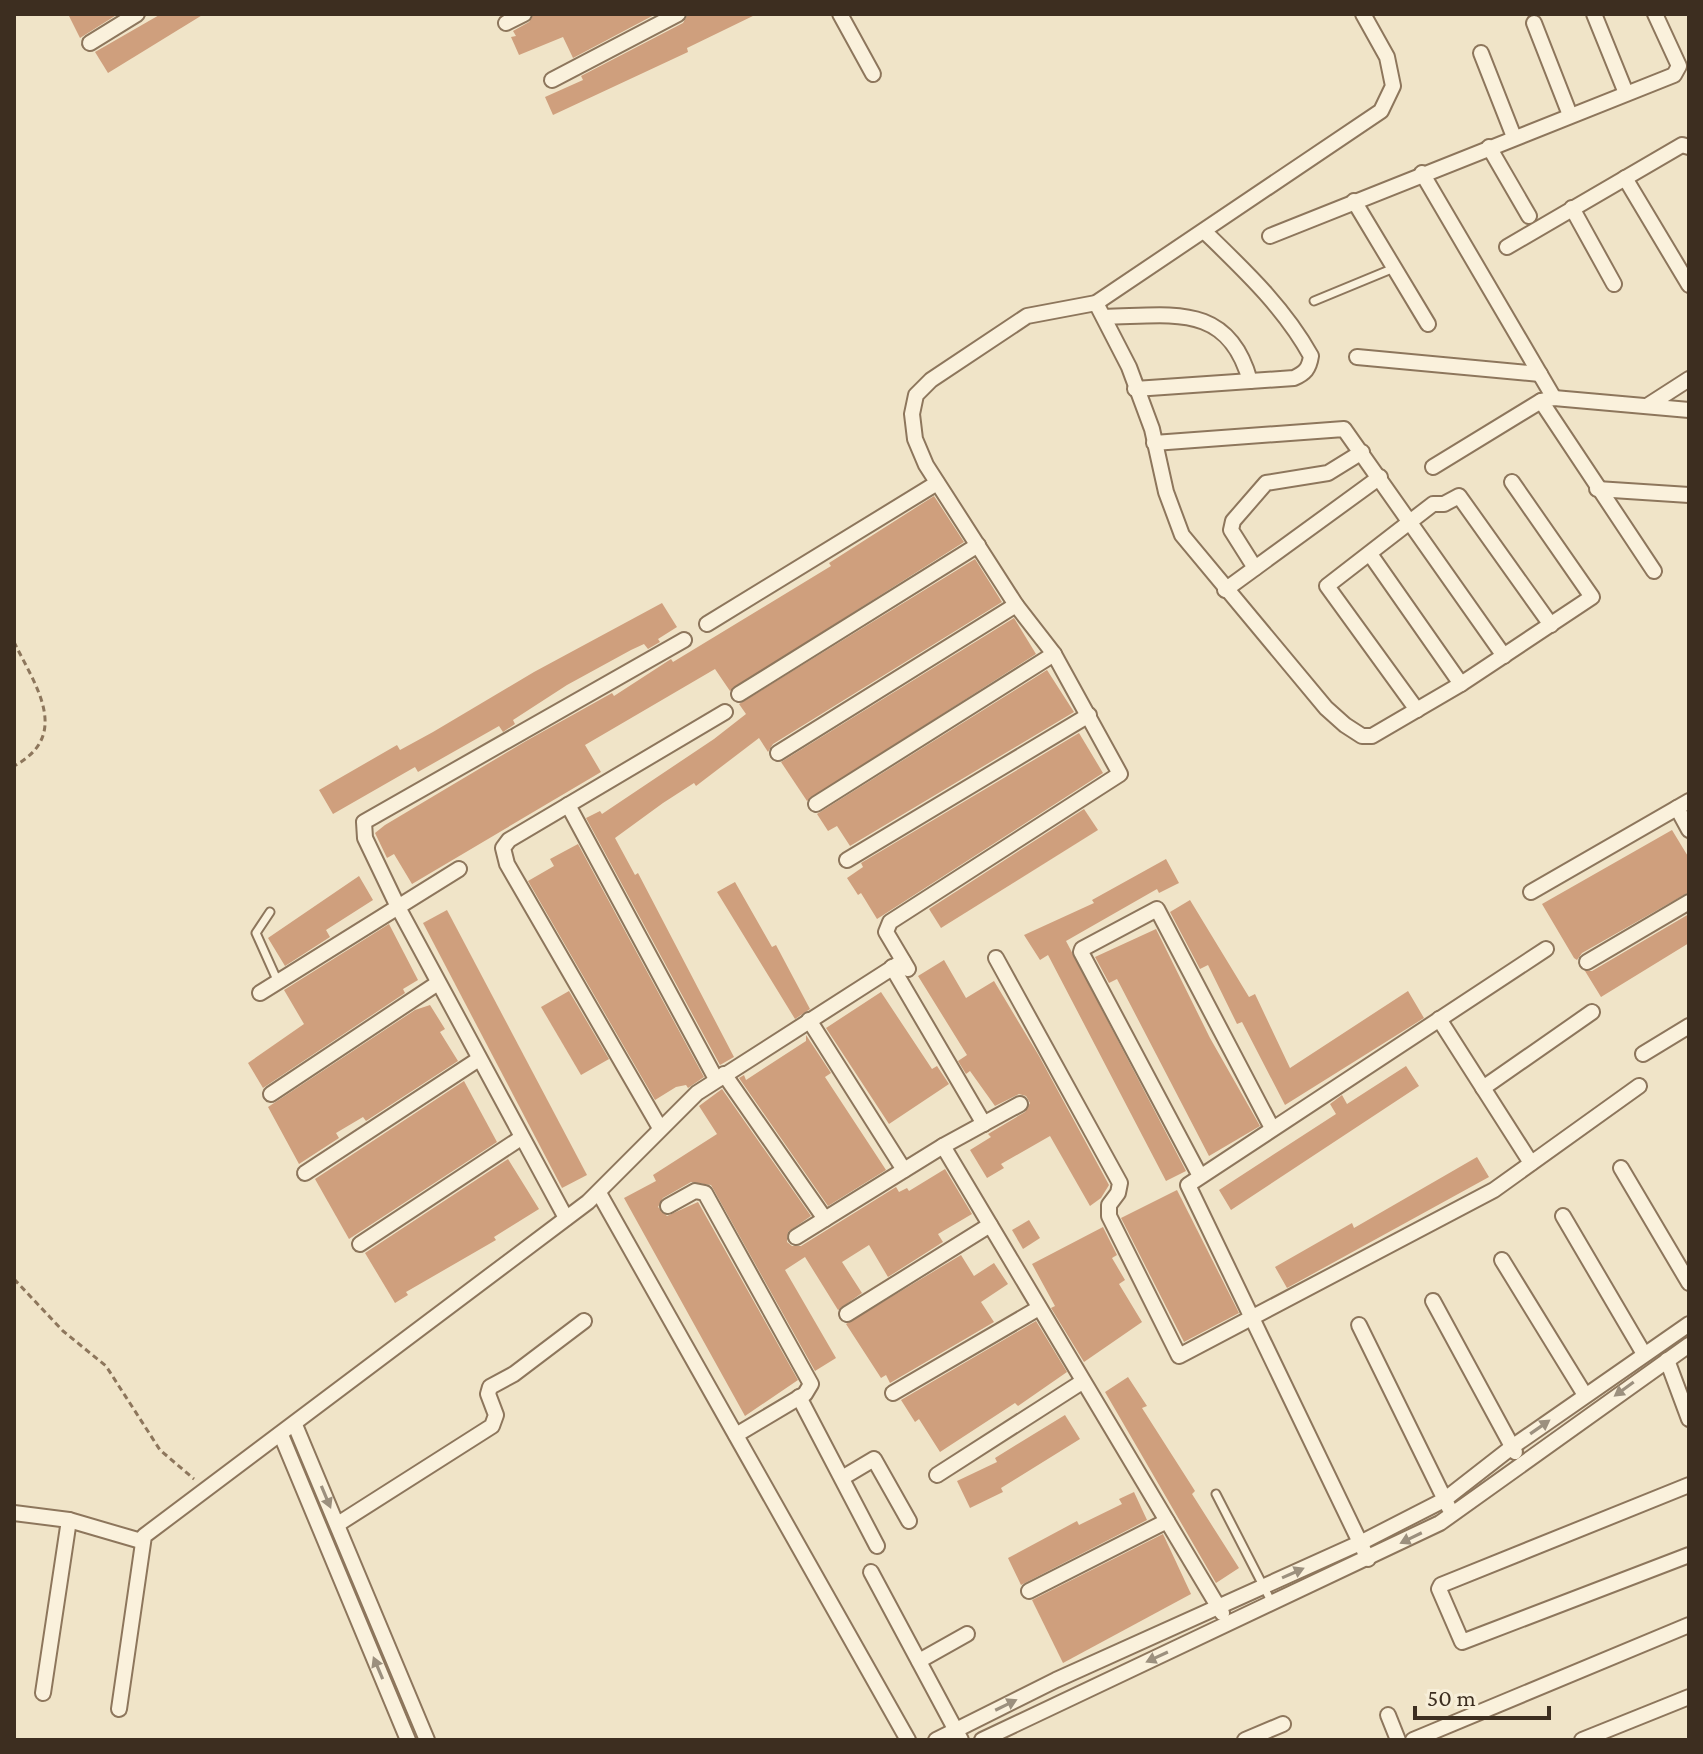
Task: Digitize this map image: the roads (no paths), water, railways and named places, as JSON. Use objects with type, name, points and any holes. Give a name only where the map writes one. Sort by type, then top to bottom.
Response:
[{"type":"street","points":[[506,23],[524,14]]},
{"type":"street","points":[[552,80],[678,14]]},
{"type":"street","points":[[840,14],[873,74]]},
{"type":"street","points":[[1100,310],[1204,231],[1381,111],[1393,86],[1387,57],[1363,14]]},
{"type":"street","points":[[1594,14],[1626,93]]},
{"type":"street","points":[[1270,236],[1679,71],[1655,14]]},
{"type":"street","points":[[90,43],[135,15]]},
{"type":"street","points":[[1534,23],[1570,115]]},
{"type":"street","points":[[1481,53],[1514,137]]},
{"type":"street","points":[[1507,247],[1682,145],[1689,147]]},
{"type":"street","points":[[1489,147],[1529,216]]},
{"type":"street","points":[[1422,173],[1540,374],[1547,399],[1597,489],[1654,571]]},
{"type":"street","points":[[1625,178],[1689,285]]},
{"type":"street","points":[[1354,201],[1428,324]]},
{"type":"street","points":[[1572,208],[1614,284]]},
{"type":"street","points":[[1135,389],[1294,378],[1305,373],[1311,356],[1252,278],[1204,231]]},
{"type":"street","points":[[1100,310],[1129,367],[1182,535],[1326,708],[1362,736],[1372,736],[1461,684],[1589,601],[1592,592],[1512,482]]},
{"type":"street","points":[[984,1124],[886,932],[890,922],[1117,780],[1118,770],[1054,654],[1016,605],[937,483],[915,439],[912,414],[916,395],[931,380],[1027,316],[1100,310],[1192,315],[1206,320],[1218,327],[1238,351],[1250,381]]},
{"type":"street","points":[[1357,357],[1540,374]]},
{"type":"street","points":[[1647,406],[1689,379]]},
{"type":"street","points":[[1433,467],[1547,399],[1689,410]]},
{"type":"street","points":[[1154,443],[1339,428],[1348,432],[1504,656]]},
{"type":"street","points":[[1255,568],[1233,538],[1231,530],[1233,521],[1258,488],[1274,480],[1328,473],[1362,452]]},
{"type":"street","points":[[1225,590],[1380,477]]},
{"type":"street","points":[[707,624],[937,483]]},
{"type":"street","points":[[1597,489],[1689,495]]},
{"type":"street","points":[[1417,710],[1327,586],[1433,504],[1444,504],[1458,495],[1551,625]]},
{"type":"street","points":[[739,694],[978,545]]},
{"type":"street","points":[[1370,554],[1461,684]]},
{"type":"street","points":[[778,753],[1016,605]]},
{"type":"street","points":[[566,1218],[399,909],[365,838],[364,822],[684,640]]},
{"type":"street","points":[[816,804],[1054,654]]},
{"type":"street","points":[[660,1128],[503,854],[509,840],[725,712]]},
{"type":"street","points":[[847,860],[1089,715]]},
{"type":"street","points":[[568,805],[720,1076],[825,1219]]},
{"type":"street","points":[[1531,892],[1683,805],[1689,830]]},
{"type":"street","points":[[260,993],[459,869]]},
{"type":"street","points":[[1587,962],[1689,902]]},
{"type":"street","points":[[1200,1176],[1082,949],[1157,909],[1272,1128]]},
{"type":"street","points":[[1368,1559],[1254,1317],[1188,1186],[1546,949]]},
{"type":"street","points":[[996,958],[1120,1183],[1118,1193],[1109,1205],[1109,1216],[1176,1353],[1184,1356],[1494,1190],[1639,1086]]},
{"type":"street","points":[[119,1709],[141,1541],[150,1529],[211,1488],[599,1193],[660,1128],[720,1076],[901,965]]},
{"type":"street","points":[[271,1094],[438,983]]},
{"type":"street","points":[[1483,1088],[1592,1012]]},
{"type":"street","points":[[1439,1019],[1531,1163]]},
{"type":"street","points":[[809,1020],[904,1170]]},
{"type":"street","points":[[1643,1054],[1689,1026]]},
{"type":"street","points":[[305,1173],[479,1059]]},
{"type":"street","points":[[796,1237],[943,1146],[1020,1104]]},
{"type":"street","points":[[360,1244],[521,1138]]},
{"type":"street","points":[[943,1146],[1228,1624]]},
{"type":"street","points":[[1621,1168],[1689,1283]]},
{"type":"street","points":[[668,1206],[695,1191],[705,1193],[809,1378],[808,1391],[736,1435]]},
{"type":"street","points":[[599,1193],[908,1740]]},
{"type":"street","points":[[1563,1216],[1644,1354]]},
{"type":"street","points":[[847,1314],[990,1225]]},
{"type":"street","points":[[1502,1260],[1585,1395]]},
{"type":"street","points":[[1433,1301],[1522,1462]]},
{"type":"street","points":[[893,1393],[1039,1308]]},
{"type":"street","points":[[338,1524],[492,1426],[496,1415],[488,1394],[490,1387],[514,1374],[584,1321]]},
{"type":"street","points":[[936,1740],[958,1735],[1218,1605],[1362,1542],[1444,1500],[1512,1447],[1689,1324]]},
{"type":"street","points":[[1359,1325],[1452,1515]]},
{"type":"street","points":[[982,1740],[1368,1559],[1452,1515],[1689,1345]]},
{"type":"street","points":[[1667,1360],[1689,1419]]},
{"type":"street","points":[[937,1475],[1082,1382]]},
{"type":"street","points":[[799,1397],[877,1546]]},
{"type":"street","points":[[295,1425],[427,1740]]},
{"type":"street","points":[[281,1435],[408,1740]]},
{"type":"street","points":[[842,1478],[874,1459],[909,1521]]},
{"type":"street","points":[[1689,1485],[1441,1585],[1439,1589],[1462,1642],[1689,1555]]},
{"type":"street","points":[[14,1513],[69,1520],[141,1541]]},
{"type":"street","points":[[43,1693],[69,1520]]},
{"type":"street","points":[[1029,1591],[1167,1521]]},
{"type":"street","points":[[871,1572],[958,1735]]},
{"type":"street","points":[[1413,1740],[1689,1625]]},
{"type":"street","points":[[919,1661],[967,1634]]},
{"type":"street","points":[[1582,1740],[1689,1697]]},
{"type":"street","points":[[1388,1715],[1398,1740]]},
{"type":"street","points":[[1245,1740],[1283,1724]]},
{"type":"lane","points":[[1314,301],[1394,268]]},
{"type":"lane","points":[[270,912],[256,933],[278,982]]},
{"type":"lane","points":[[1216,1494],[1272,1603]]}]
